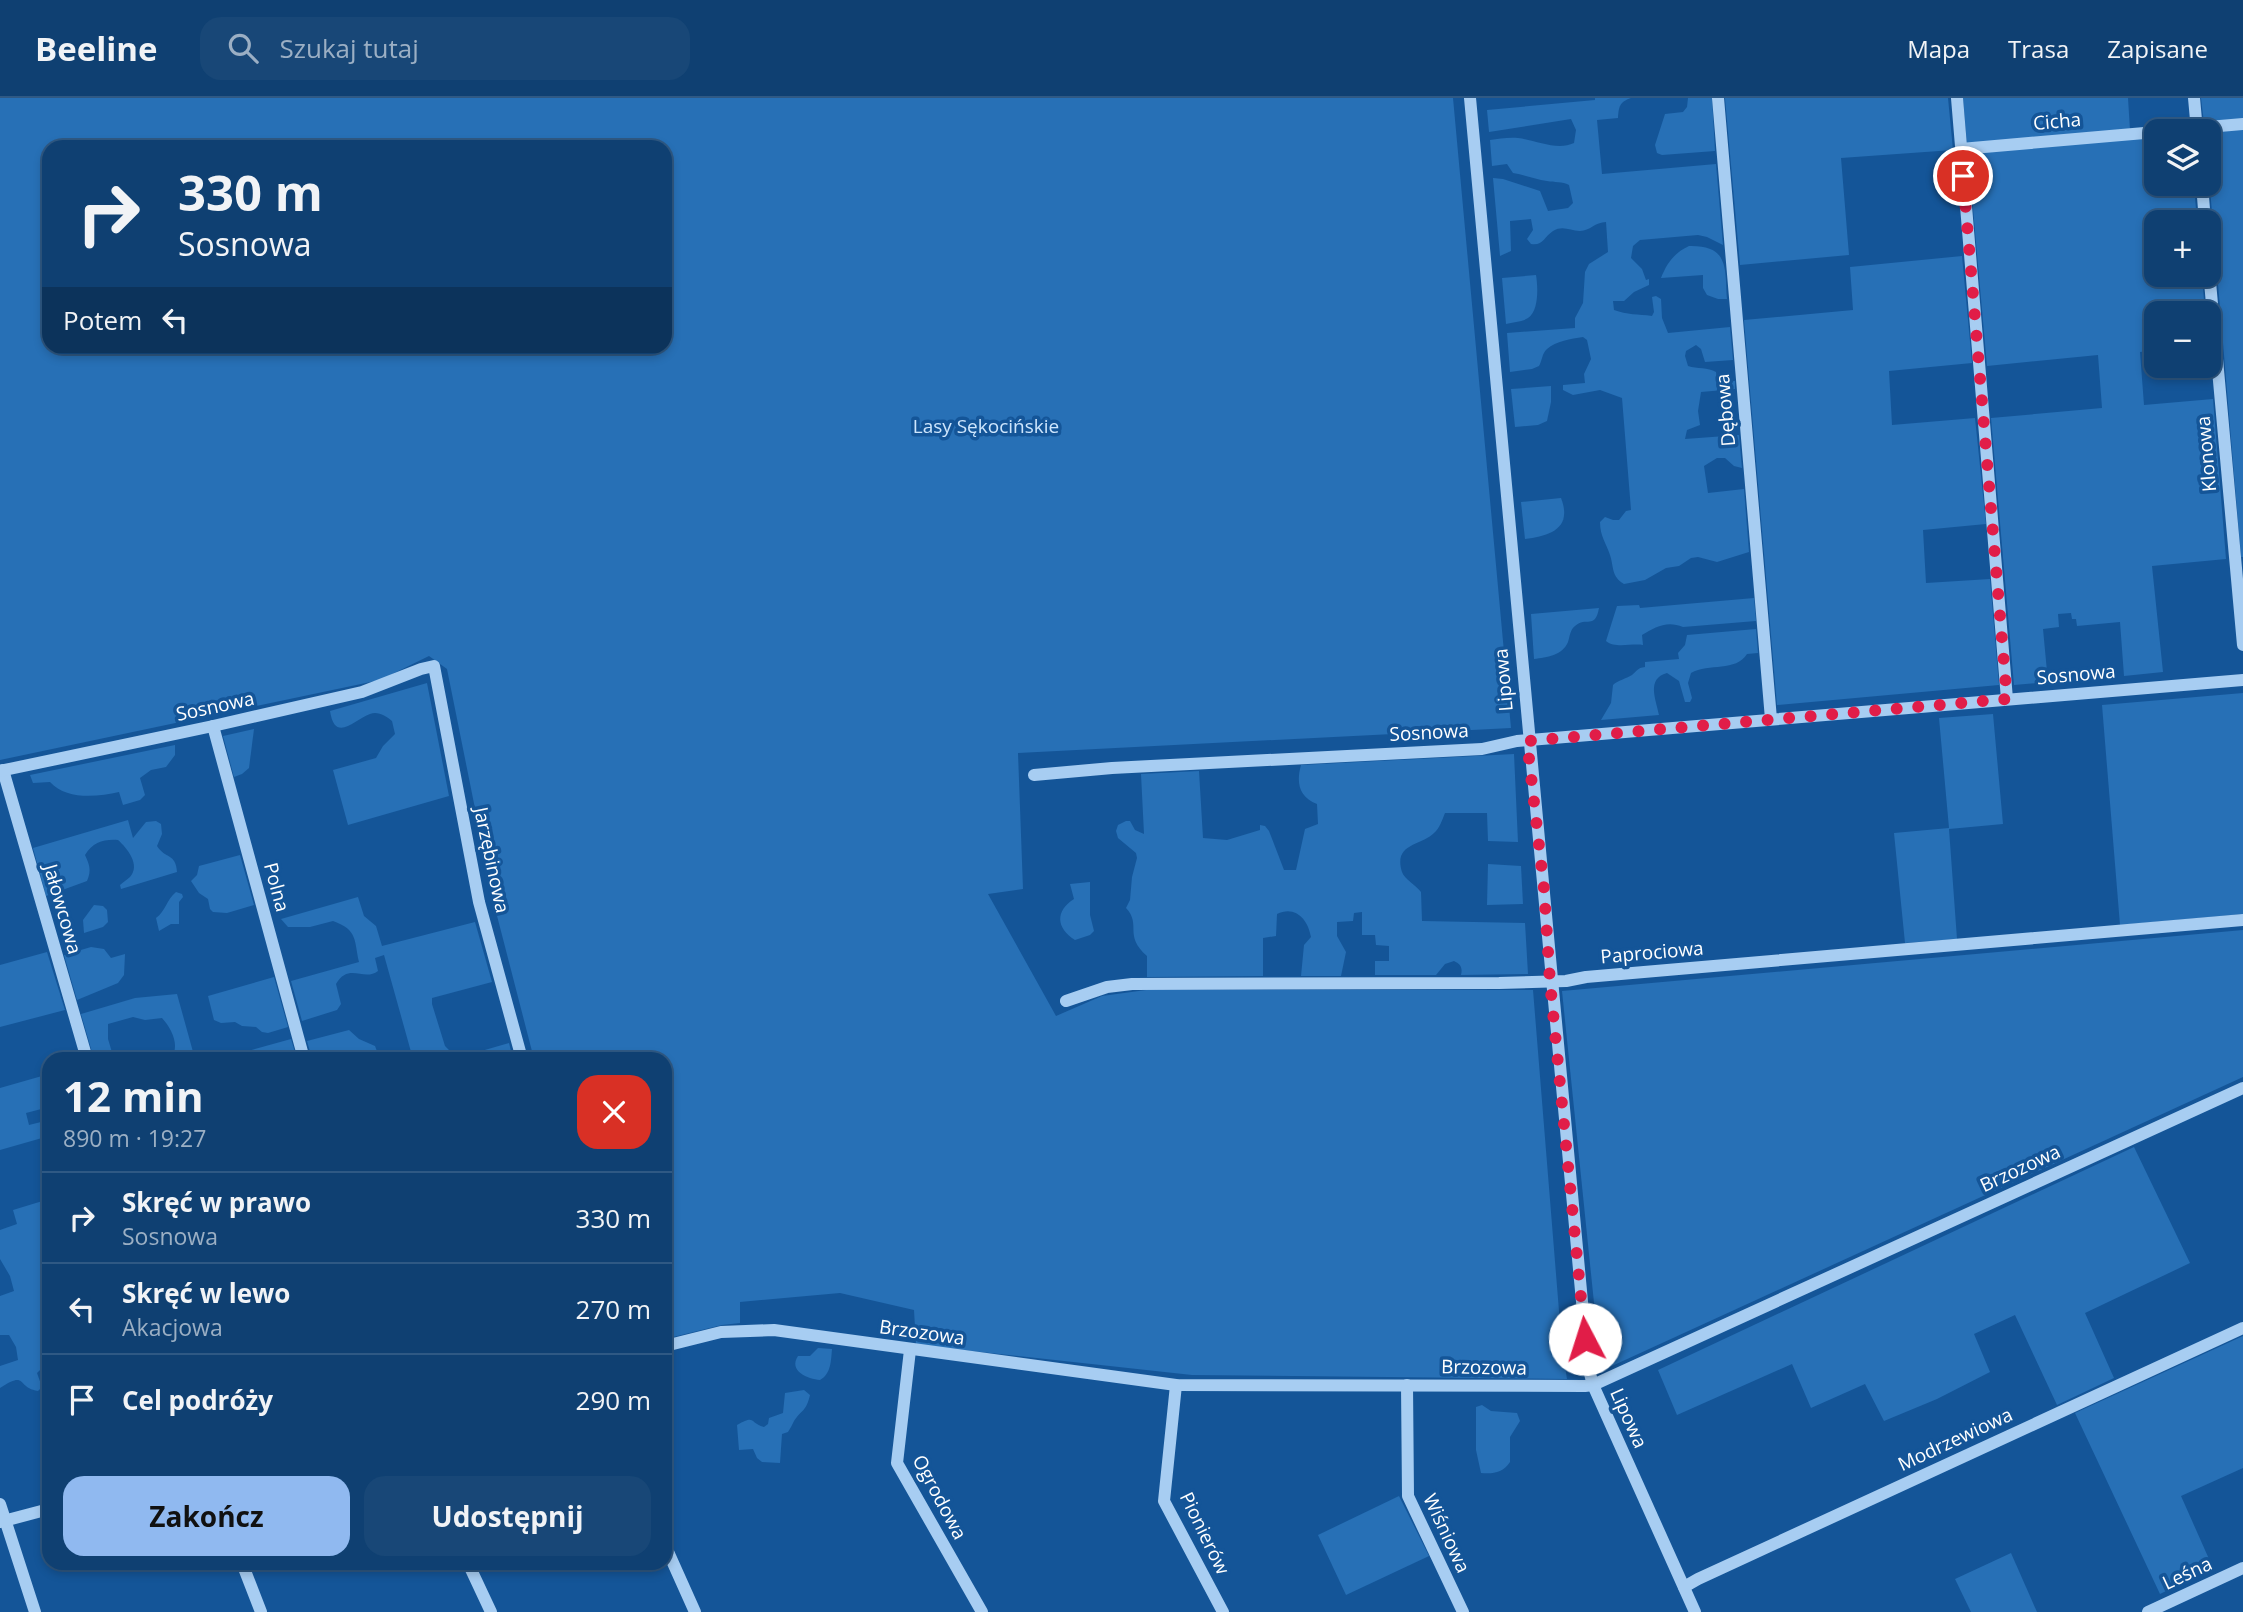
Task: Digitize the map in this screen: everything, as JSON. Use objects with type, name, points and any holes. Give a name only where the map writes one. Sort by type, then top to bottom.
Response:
[{"type":"street","name":"Lipowa","points":[[1470,98],[1527,741],[1545,903],[1550,982],[1588,1366],[1593,1385],[1695,1612]]},
{"type":"street","name":"Dębowa","points":[[1717,98],[1771,719]]},
{"type":"street","points":[[1956,98],[2007,699]]},
{"type":"street","points":[[2194,98],[2196,119]]},
{"type":"street","points":[[2221,127],[2243,124]]},
{"type":"street","name":"Cicha","points":[[1961,149],[2144,133]]},
{"type":"street","name":"Klonowa","points":[[2210,287],[2243,645]]},
{"type":"street","name":"Sosnowa","points":[[1,770],[362,692],[434,666]]},
{"type":"street","name":"Jarzębinowa","points":[[434,666],[480,902],[520,1052]]},
{"type":"street","name":"Sosnowa","points":[[1034,775],[1112,768],[1482,749],[1527,741],[2243,680]]},
{"type":"street","name":"Polna","points":[[213,726],[302,1052]]},
{"type":"street","name":"Jałowcowa","points":[[1,770],[84,1052]]},
{"type":"street","name":"Paprociowa","points":[[1066,1001],[1107,987],[1132,984],[1550,982],[2243,920]]},
{"type":"street","name":"Brzozowa","points":[[672,1344],[721,1332],[774,1330],[1176,1385],[1593,1385],[2243,1088]]},
{"type":"street","name":"Modrzewiowa","points":[[1684,1587],[2243,1328]]},
{"type":"street","name":"Ogrodowa","points":[[910,1350],[897,1463],[982,1612]]},
{"type":"street","name":"Pionierów","points":[[1176,1385],[1164,1501],[1223,1612]]},
{"type":"street","name":"Wiśniowa","points":[[1407,1385],[1408,1496],[1463,1612]]},
{"type":"street","points":[[0,1504],[3,1521],[35,1612]]},
{"type":"street","points":[[3,1521],[42,1511]]},
{"type":"street","points":[[672,1561],[695,1612]]},
{"type":"street","name":"Leśna","points":[[2148,1612],[2243,1568]]},
{"type":"street","points":[[245,1570],[261,1612]]},
{"type":"street","points":[[471,1570],[491,1612]]},
{"type":"green space","name":"Lasy Sękocińskie","points":[[0,98],[1453,98],[1511,728],[1018,753],[1023,889],[988,894],[1056,1016],[1102,996],[1146,990],[1533,990],[1562,1348],[1567,1379],[1192,1375],[916,1345],[914,1310],[840,1293],[740,1302],[740,1323],[672,1337],[672,1052],[532,1052],[495,908],[447,669],[429,656],[380,680],[0,760]]},
{"type":"green space","points":[[1595,98],[1631,98],[1620,105],[1618,118],[1597,120],[1602,174],[1716,164],[1723,245],[1698,235],[1640,240],[1633,246],[1631,258],[1642,269],[1646,280],[1649,279],[1649,285],[1634,292],[1624,301],[1613,301],[1614,310],[1652,316],[1652,297],[1656,296],[1661,299],[1662,318],[1668,333],[1730,327],[1733,360],[1705,362],[1701,349],[1696,345],[1686,351],[1688,366],[1716,372],[1717,382],[1735,381],[1735,389],[1701,392],[1698,411],[1700,425],[1687,430],[1685,439],[1739,435],[1742,468],[1734,466],[1725,458],[1717,458],[1704,466],[1708,493],[1744,489],[1749,552],[1717,562],[1691,558],[1645,580],[1624,584],[1615,574],[1600,522],[1605,517],[1619,520],[1626,511],[1631,510],[1622,398],[1600,390],[1573,395],[1563,390],[1563,385],[1585,383],[1584,374],[1591,359],[1587,340],[1583,337],[1551,346],[1544,353],[1539,366],[1510,372],[1507,333],[1575,328],[1575,318],[1583,303],[1585,272],[1589,264],[1608,252],[1606,222],[1584,231],[1557,229],[1541,242],[1531,244],[1527,239],[1533,230],[1531,219],[1510,221],[1511,251],[1500,256],[1493,178],[1540,191],[1548,211],[1568,208],[1573,203],[1569,185],[1513,173],[1507,164],[1492,166],[1490,140],[1518,138],[1560,146],[1574,143],[1576,130],[1571,119],[1489,132],[1487,110]]},
{"type":"green space","points":[[1688,98],[1712,98],[1715,151],[1662,155],[1657,153],[1655,145],[1665,114],[1683,112]]},
{"type":"green space","points":[[1725,98],[1948,98],[1953,150],[1841,158],[1849,255],[1740,265]]},
{"type":"green space","points":[[1963,98],[2128,98],[2130,130],[1967,145]]},
{"type":"green space","points":[[2201,98],[2243,98],[2243,120],[2221,122],[2221,119],[2204,119]]},
{"type":"green space","points":[[2243,129],[2243,557],[2218,287],[2221,287],[2221,210],[2212,210],[2211,196],[2221,196],[2221,131]]},
{"type":"green space","points":[[2144,136],[2144,196],[2195,196],[2196,210],[2144,210],[2144,287],[2203,287],[2204,301],[2144,301],[2144,352],[2140,352],[2144,405],[2213,399],[2226,559],[2152,566],[2163,672],[2124,676],[2120,622],[2077,626],[2071,613],[2058,614],[2059,627],[2043,629],[2048,682],[2014,685],[1991,418],[2102,408],[2098,355],[1987,366],[1968,152]]},
{"type":"green space","points":[[1689,246],[1702,247],[1718,254],[1725,268],[1727,299],[1707,295],[1703,288],[1703,275],[1661,278],[1672,259]]},
{"type":"green space","points":[[1962,256],[1972,363],[1889,371],[1892,425],[1975,418],[1986,524],[1923,530],[1926,583],[1990,579],[1999,685],[1777,705],[1744,320],[1853,310],[1850,267]]},
{"type":"green space","points":[[1536,275],[1537,298],[1532,315],[1506,324],[1502,278]]},
{"type":"green space","points":[[1551,386],[1547,421],[1538,425],[1515,427],[1511,389]]},
{"type":"green space","points":[[1561,498],[1564,517],[1561,524],[1550,533],[1525,539],[1521,502]]},
{"type":"green space","points":[[1754,598],[1756,621],[1683,627],[1661,625],[1642,635],[1643,645],[1619,645],[1606,641],[1617,606],[1639,605],[1640,608]]},
{"type":"green space","points":[[1599,608],[1593,621],[1579,623],[1573,628],[1562,650],[1554,655],[1534,659],[1531,614]]},
{"type":"green space","points":[[1756,629],[1758,653],[1747,654],[1736,663],[1691,673],[1688,683],[1692,698],[1690,702],[1685,702],[1679,681],[1667,673],[1656,680],[1654,685],[1659,715],[1601,720],[1611,703],[1613,685],[1645,667],[1645,662],[1679,659],[1678,653],[1685,645],[1687,635]]},
{"type":"green space","points":[[427,683],[449,796],[348,825],[333,770],[376,758],[395,734],[392,721],[382,715],[370,714],[341,728],[336,726],[330,711]]},
{"type":"green space","points":[[2243,693],[2243,914],[2120,925],[2102,705]]},
{"type":"green space","points":[[1993,714],[2003,824],[1949,829],[1957,939],[1905,943],[1894,833],[1949,828],[1939,718]]},
{"type":"green space","points":[[254,729],[249,768],[234,777],[223,736]]},
{"type":"green space","points":[[175,745],[175,755],[166,767],[151,770],[140,778],[145,795],[140,800],[123,805],[119,792],[82,796],[64,792],[50,782],[33,783],[30,775]]},
{"type":"green space","points":[[1514,754],[1518,842],[1488,841],[1487,813],[1445,813],[1436,831],[1405,850],[1400,863],[1403,875],[1421,892],[1422,921],[1525,923],[1528,974],[1461,975],[1461,966],[1454,961],[1445,964],[1436,975],[1375,975],[1375,961],[1389,961],[1389,946],[1376,945],[1375,935],[1362,935],[1362,912],[1354,913],[1353,921],[1337,922],[1337,936],[1346,952],[1341,976],[1301,976],[1304,945],[1311,937],[1304,919],[1289,911],[1277,914],[1276,936],[1263,938],[1263,976],[1147,977],[1147,956],[1136,942],[1133,920],[1126,908],[1130,900],[1136,853],[1118,838],[1116,831],[1118,825],[1130,821],[1135,830],[1144,834],[1141,774],[1199,771],[1203,838],[1227,840],[1260,830],[1260,825],[1265,826],[1284,870],[1296,870],[1305,829],[1318,824],[1317,804],[1300,789],[1301,765]]},
{"type":"green space","points":[[128,820],[133,838],[146,822],[156,821],[161,824],[162,834],[157,846],[175,862],[177,872],[121,889],[120,885],[133,872],[133,862],[129,852],[118,840],[104,841],[95,844],[85,855],[90,870],[87,881],[46,896],[33,848]]},
{"type":"green space","points":[[240,855],[254,905],[227,913],[213,912],[208,899],[199,893],[191,881],[197,875],[199,866]]},
{"type":"green space","points":[[1488,864],[1521,866],[1523,904],[1487,905]]},
{"type":"green space","points":[[1090,882],[1090,915],[1094,931],[1075,940],[1061,925],[1061,914],[1074,899],[1070,884]]},
{"type":"green space","points":[[176,892],[183,897],[179,902],[179,924],[171,924],[159,931],[156,918]]},
{"type":"green space","points":[[358,897],[364,916],[376,926],[382,946],[475,922],[492,982],[432,998],[445,1046],[450,1051],[459,1052],[411,1052],[384,955],[375,958],[378,971],[373,974],[351,973],[341,978],[336,984],[341,1004],[337,1010],[302,1021],[291,981],[359,962],[354,937],[347,928],[333,921],[310,927],[288,927],[281,919]]},
{"type":"green space","points":[[94,905],[103,906],[107,910],[108,922],[103,927],[84,933],[83,920]]},
{"type":"green space","points":[[2243,930],[2243,1077],[1601,1371],[1562,991]]},
{"type":"green space","points":[[91,947],[104,949],[111,958],[125,954],[124,975],[118,983],[77,1000],[64,955]]},
{"type":"green space","points":[[47,952],[65,1010],[0,1027],[0,965]]},
{"type":"green space","points":[[274,977],[288,1027],[268,1033],[256,1027],[214,1020],[208,996]]},
{"type":"green space","points":[[177,994],[193,1052],[174,1052],[174,1038],[162,1018],[145,1020],[133,1017],[108,1024],[112,1052],[92,1052],[81,1014],[135,998]]},
{"type":"green space","points":[[349,1030],[359,1039],[375,1046],[377,1052],[310,1052],[307,1041]]},
{"type":"green space","points":[[291,1039],[295,1052],[244,1052]]},
{"type":"green space","points":[[509,1043],[511,1052],[478,1052]]},
{"type":"green space","points":[[42,1076],[42,1109],[26,1113],[29,1125],[42,1122],[42,1138],[0,1150],[0,1088]]},
{"type":"green space","points":[[2134,1147],[2190,1263],[2085,1313],[2114,1378],[2057,1405],[2015,1315],[1974,1334],[1990,1372],[1937,1399],[1884,1421],[1865,1384],[1811,1408],[1792,1364],[1677,1415],[1658,1370]]},
{"type":"green space","points":[[42,1201],[42,1368],[37,1373],[42,1387],[38,1391],[19,1380],[0,1388],[0,1366],[18,1360],[16,1347],[9,1335],[0,1335],[0,1296],[14,1291],[10,1276],[0,1259],[0,1230],[17,1224],[13,1210]]},
{"type":"green space","points":[[2243,1336],[2243,1468],[2181,1496],[2213,1568],[2160,1594],[2075,1413]]},
{"type":"green space","points":[[818,1348],[832,1349],[828,1371],[820,1380],[805,1376],[796,1366],[798,1356],[810,1356]]},
{"type":"green space","points":[[804,1390],[810,1395],[805,1408],[788,1432],[782,1434],[780,1463],[762,1462],[753,1449],[739,1450],[737,1425],[750,1420],[764,1427],[769,1418],[783,1413],[785,1393]]},
{"type":"green space","points":[[1482,1405],[1491,1411],[1517,1413],[1520,1421],[1510,1437],[1510,1462],[1501,1471],[1494,1473],[1481,1473],[1476,1450],[1476,1407]]},
{"type":"green space","points":[[1399,1496],[1429,1556],[1346,1595],[1318,1535]]},
{"type":"green space","points":[[2011,1553],[2037,1612],[1971,1612],[1955,1579]]},
{"type":"route","points":[[1585,1339],[1550,982],[1547,917],[1527,741],[2007,699],[1963,176]]}]
